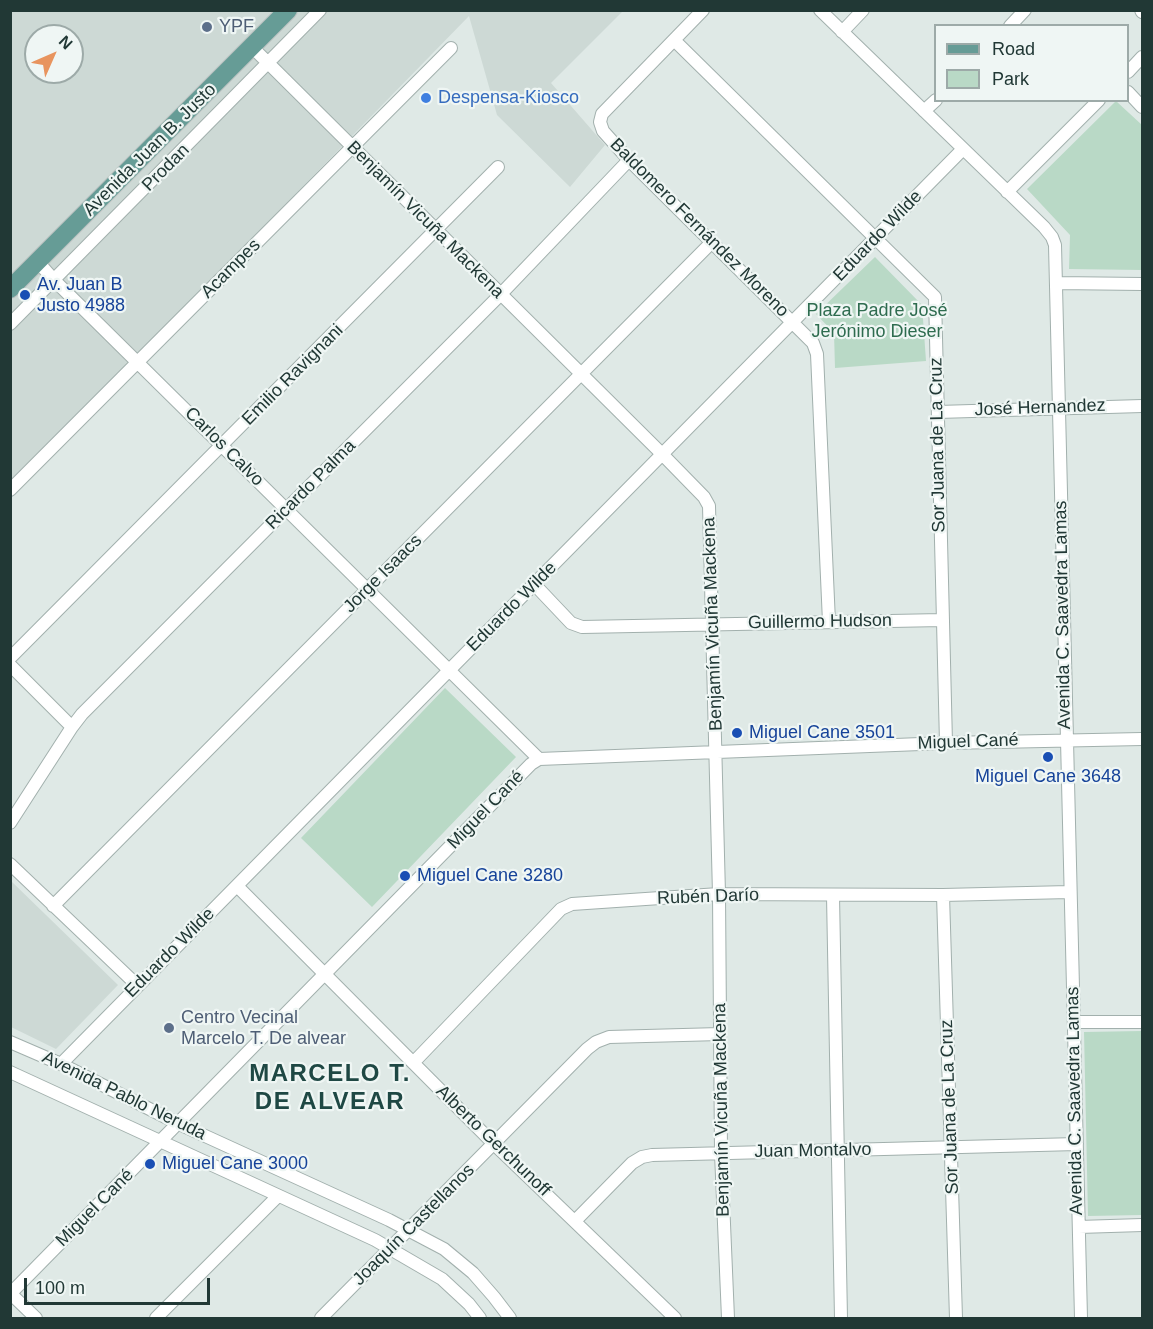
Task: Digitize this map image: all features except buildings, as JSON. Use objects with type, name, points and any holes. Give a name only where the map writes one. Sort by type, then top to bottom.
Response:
[{"type":"main road","name":"Avenida Juan B. Justo","points":[[10,289],[288,10]]},
{"type":"street","name":"Prodan","points":[[10,324],[320,10]]},
{"type":"street","points":[[674,40],[703,10]]},
{"type":"street","name":"Avenida C. Saavedra Lamas","points":[[820,10],[1007,192],[1052,237],[1055,245],[1081,1318]]},
{"type":"street","points":[[842,32],[864,10]]},
{"type":"street","points":[[1012,24],[1025,10]]},
{"type":"street","name":"Baldomero Fernández Moreno","points":[[674,40],[602,114],[600,122],[603,131],[629,160],[813,343],[817,354],[829,622]]},
{"type":"street","name":"Sor Juana de La Cruz","points":[[674,40],[935,297],[946,743]]},
{"type":"street","name":"Benjamín Vicuña Mackena","points":[[252,47],[662,454],[704,497],[709,506],[717,751],[721,1153],[728,1318]]},
{"type":"street","name":"Acampes","points":[[10,490],[451,48]]},
{"type":"street","points":[[1129,71],[1143,57]]},
{"type":"street","points":[[1129,93],[1143,107]]},
{"type":"street","points":[[924,111],[934,102]]},
{"type":"street","points":[[1007,192],[1097,102]]},
{"type":"street","name":"Eduardo Wilde","points":[[61,1065],[662,454],[876,240],[962,150]]},
{"type":"street","name":"Ricardo Palma","points":[[10,823],[72,727],[500,295],[629,160]]},
{"type":"street","name":"Emilio Ravignani","points":[[10,658],[498,167]]},
{"type":"street","name":"Jorge Isaacs","points":[[53,906],[712,242]]},
{"type":"street","name":"Carlos Calvo","points":[[38,262],[539,759]]},
{"type":"street","points":[[1057,283],[1143,284]]},
{"type":"street","name":"José Hernandez","points":[[938,412],[1143,406]]},
{"type":"street","name":"Guillermo Hudson","points":[[535,585],[576,626],[942,620]]},
{"type":"street","points":[[10,665],[72,727]]},
{"type":"street","name":"Miguel Cané","points":[[11,1293],[531,764],[539,759],[1066,739],[1143,739]]},
{"type":"street","points":[[10,864],[138,987]]},
{"type":"street","name":"Alberto Gerchunoff","points":[[237,886],[494,1144],[675,1318]]},
{"type":"street","name":"Rubén Darío","points":[[413,1063],[567,905],[719,894],[833,896],[1070,892]]},
{"type":"street","name":"Sor Juana de La Cruz","points":[[943,895],[956,1318]]},
{"type":"street","points":[[833,896],[841,1318]]},
{"type":"street","points":[[1074,1022],[1143,1022]]},
{"type":"street","name":"Joaquín Castellanos","points":[[321,1318],[596,1042],[609,1037],[720,1034]]},
{"type":"street","name":"Avenida Pablo Neruda","points":[[10,1042],[444,1249],[473,1273],[510,1318]]},
{"type":"street","name":"Avenida Pablo Neruda","points":[[10,1072],[392,1249],[442,1279],[470,1304],[480,1318]]},
{"type":"street","name":"Juan Montalvo","points":[[575,1221],[633,1163],[642,1157],[1077,1144]]},
{"type":"street","points":[[156,1318],[278,1196]]},
{"type":"street","points":[[1078,1227],[1143,1225]]},
{"type":"street","points":[[11,1293],[36,1318]]},
{"type":"shaded area","points":[[11,11],[623,11],[551,83],[605,145],[570,187],[497,115],[469,16],[11,486]]},
{"type":"shaded area","points":[[10,880],[118,985],[56,1049],[11,1027]]},
{"type":"green space","points":[[1117,102],[1142,125],[1142,270],[1069,269],[1070,235],[1027,189]]},
{"type":"green space","name":"Plaza Padre José Jerónimo Dieser","points":[[875,257],[922,305],[926,361],[835,368],[834,333],[816,314]]},
{"type":"green space","points":[[445,688],[516,757],[372,907],[301,838]]},
{"type":"green space","points":[[1142,1031],[1142,1215],[1088,1216],[1084,1032]]},
{"type":"place","name":"YPF","points":[[207,27]]},
{"type":"place","name":"Despensa-Kiosco","points":[[426,98]]},
{"type":"place","name":"Av. Juan B Justo 4988","points":[[25,295]]},
{"type":"place","name":"Miguel Cane 3501","points":[[737,733]]},
{"type":"place","name":"Miguel Cane 3648","points":[[1048,757]]},
{"type":"place","name":"Miguel Cane 3280","points":[[405,876]]},
{"type":"place","name":"Centro Vecinal Marcelo T. De alvear","points":[[169,1028]]},
{"type":"place","name":"Miguel Cane 3000","points":[[150,1164]]},
{"type":"district","name":"MARCELO T. DE ALVEAR","points":[[330,1088]]}]
